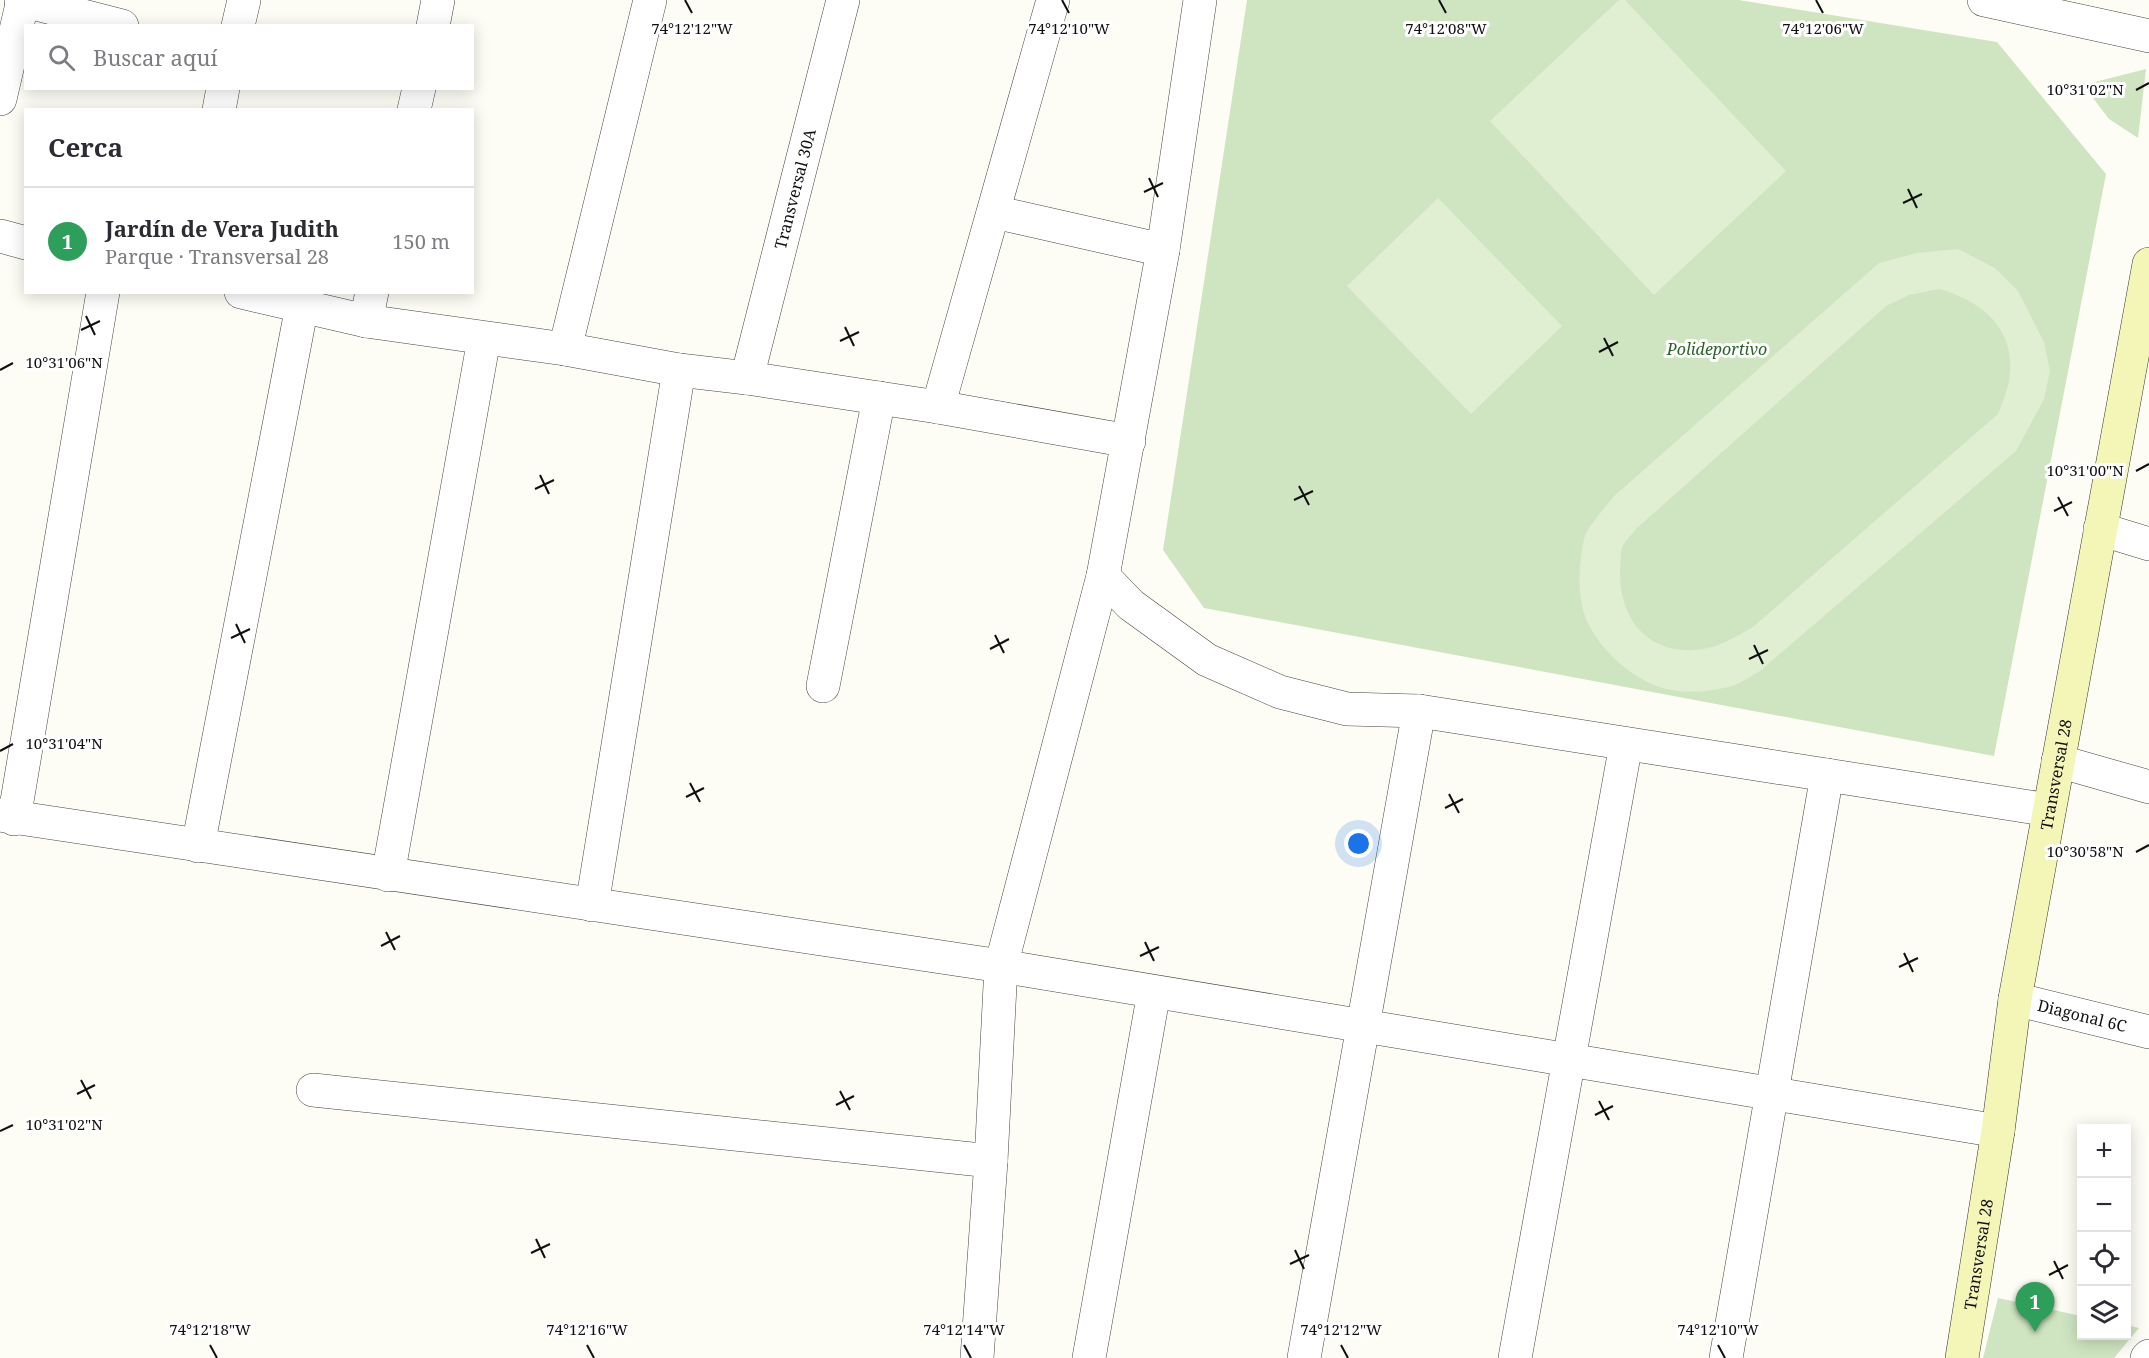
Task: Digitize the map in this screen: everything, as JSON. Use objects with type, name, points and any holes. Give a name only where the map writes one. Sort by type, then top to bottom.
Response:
[{"type":"main road","name":"Transversal 28","points":[[1962,1358],[1998,1131],[2015,999],[2149,264]]},
{"type":"street","points":[[0,99],[22,0],[114,24]]},
{"type":"street","points":[[238,24],[244,0]]},
{"type":"street","points":[[433,24],[438,0]]},
{"type":"street","points":[[566,349],[650,0]]},
{"type":"street","name":"Transversal 30A","points":[[747,378],[843,0]]},
{"type":"street","points":[[938,407],[1053,0]]},
{"type":"street","points":[[977,1358],[991,1161],[1001,966],[1103,576],[1163,250],[1200,0]]},
{"type":"street","points":[[1984,0],[2149,36]]},
{"type":"street","points":[[219,108],[223,90]]},
{"type":"street","points":[[414,108],[418,90]]},
{"type":"street","points":[[994,212],[1163,250]]},
{"type":"street","points":[[0,236],[24,242]]},
{"type":"street","points":[[103,294],[7,817],[1001,966],[1998,1131]]},
{"type":"street","points":[[250,294],[302,306],[369,307],[484,339],[566,349],[679,370],[938,407],[1129,441]]},
{"type":"street","points":[[198,846],[302,306]]},
{"type":"street","points":[[388,875],[484,339]]},
{"type":"street","points":[[592,905],[679,370]]},
{"type":"street","points":[[824,686],[879,398]]},
{"type":"street","points":[[2100,529],[2149,544]]},
{"type":"street","points":[[1103,576],[1131,605],[1207,660],[1280,692],[1347,709],[1419,711],[2049,810]]},
{"type":"street","points":[[1304,1358],[1419,711]]},
{"type":"street","points":[[1515,1358],[1626,744]]},
{"type":"street","points":[[2058,761],[2149,787]]},
{"type":"street","points":[[1726,1358],[1827,775]]},
{"type":"street","points":[[1089,1358],[1154,992]]},
{"type":"street","name":"Diagonal 6C","points":[[2015,999],[2149,1032]]},
{"type":"street","points":[[313,1090],[991,1161]]},
{"type":"green space","name":"Polideportivo","points":[[1247,0],[1739,0],[1997,42],[2106,174],[1994,756],[1204,608],[1163,550]]},
{"type":"green space","points":[[1619,0],[1625,0],[1786,171],[1654,295],[1490,121]]},
{"type":"green space","points":[[2146,69],[2138,138],[2109,119],[2083,85]]},
{"type":"green space","points":[[1438,198],[1562,326],[1471,414],[1347,286]]},
{"type":"green space","points":[[1958,249],[1995,268],[2018,291],[2044,342],[2050,371],[2044,399],[2016,451],[1760,671],[1725,688],[1686,692],[1659,687],[1632,673],[1620,664],[1599,641],[1582,607],[1581,558],[1584,539],[1592,523],[1613,497],[1879,263],[1917,253]],"holes":[[[1939,289],[1981,308],[2000,329],[2006,342],[2010,357],[2010,373],[2006,394],[1998,414],[1753,627],[1710,648],[1694,650],[1662,645],[1649,638],[1638,628],[1624,603],[1620,571],[1622,548],[1636,529],[1886,306],[1909,295]]]},
{"type":"green space","points":[[1998,1298],[2077,1315],[2077,1340],[2129,1340],[2114,1358],[1983,1358]]},
{"type":"green space","points":[[2131,1326],[2139,1328],[2131,1338]]},
{"type":"place","name":"Jardín de Vera Judith","points":[[2035,1332]]}]
